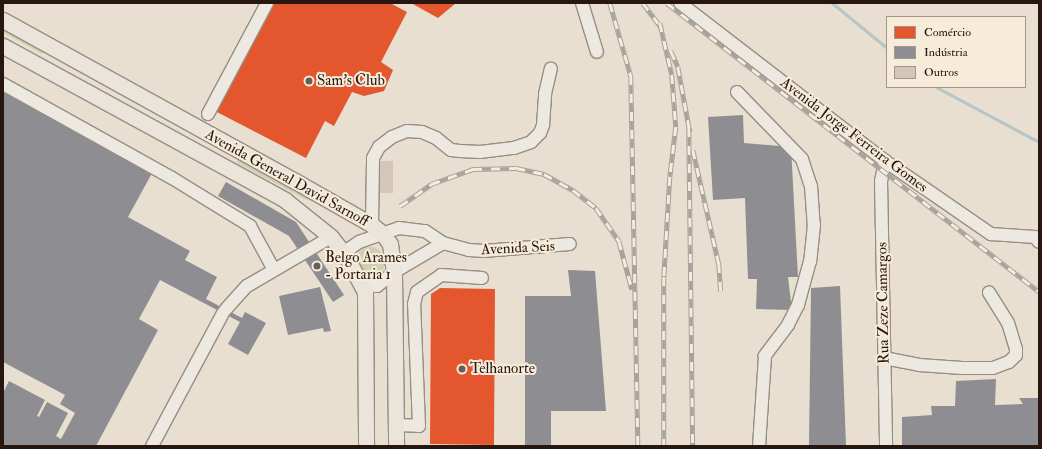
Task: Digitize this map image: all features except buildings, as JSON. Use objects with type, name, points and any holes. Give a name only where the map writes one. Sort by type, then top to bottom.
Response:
[{"type":"main road","name":"Avenida General David Sarnoff","points":[[3,20],[377,229],[390,244],[394,272],[396,446]]},
{"type":"main road","name":"Avenida General David Sarnoff","points":[[3,46],[285,200],[331,237],[346,256],[363,285],[365,292],[366,446]]},
{"type":"street","points":[[208,114],[267,3]]},
{"type":"street","points":[[582,3],[597,52]]},
{"type":"street","name":"Avenida Jorge Ferreira Gomes","points":[[680,3],[885,161],[991,234],[1035,237],[1039,242]]},
{"type":"street","points":[[377,229],[373,158],[379,147],[392,137],[407,131],[422,132],[436,138],[451,150],[460,151],[480,152],[514,148],[531,142],[540,133],[545,94],[551,69]]},
{"type":"street","points":[[3,84],[172,178],[250,226],[274,270]]},
{"type":"street","points":[[737,92],[802,159],[811,186],[814,225],[810,261],[798,305],[788,325],[764,356],[759,446]]},
{"type":"street","name":"Rua Zeze Camargos","points":[[885,161],[881,180],[886,446]]},
{"type":"street","name":"Avenida Seis","points":[[346,256],[359,242],[377,229],[415,229],[432,234],[443,244],[484,251],[570,244]]},
{"type":"street","points":[[152,446],[224,311],[247,286],[331,237]]},
{"type":"street","points":[[363,285],[377,286],[394,272],[443,244]]},
{"type":"street","points":[[396,425],[419,426],[414,304],[417,292],[441,275],[482,278]]},
{"type":"street","points":[[884,358],[919,365],[962,368],[993,368],[1009,362],[1016,355],[1014,343],[1008,323],[989,293]]},
{"type":"green space","points":[[3,25],[45,47],[42,54],[3,32]]},
{"type":"green space","points":[[240,154],[328,206],[307,200],[237,163]]},
{"type":"green space","points":[[370,247],[380,252],[385,262],[380,272],[370,277],[360,272],[355,262],[360,252]]},
{"type":"waterway","points":[[832,3],[886,47]]},
{"type":"waterway","points":[[938,88],[1039,142]]},
{"type":"railway","points":[[610,3],[631,76],[638,446]]},
{"type":"railway","points":[[643,3],[662,28]]},
{"type":"railway","points":[[667,3],[1039,292]]},
{"type":"railway","points":[[660,23],[672,75],[676,127],[670,177],[664,277],[664,446]]},
{"type":"railway","points":[[671,51],[678,67],[690,132]]},
{"type":"railway","points":[[689,128],[693,446]]},
{"type":"railway","points":[[693,150],[719,264],[721,291]]},
{"type":"railway","points":[[400,206],[431,184],[473,169],[516,168],[544,174],[573,190],[596,208],[619,241],[632,289]]},
{"type":"place","name":"Sam's Club","points":[[309,81]]},
{"type":"place","name":"Belgo Arames - Portaria 1","points":[[317,266]]},
{"type":"place","name":"Telhanorte","points":[[462,369]]}]
